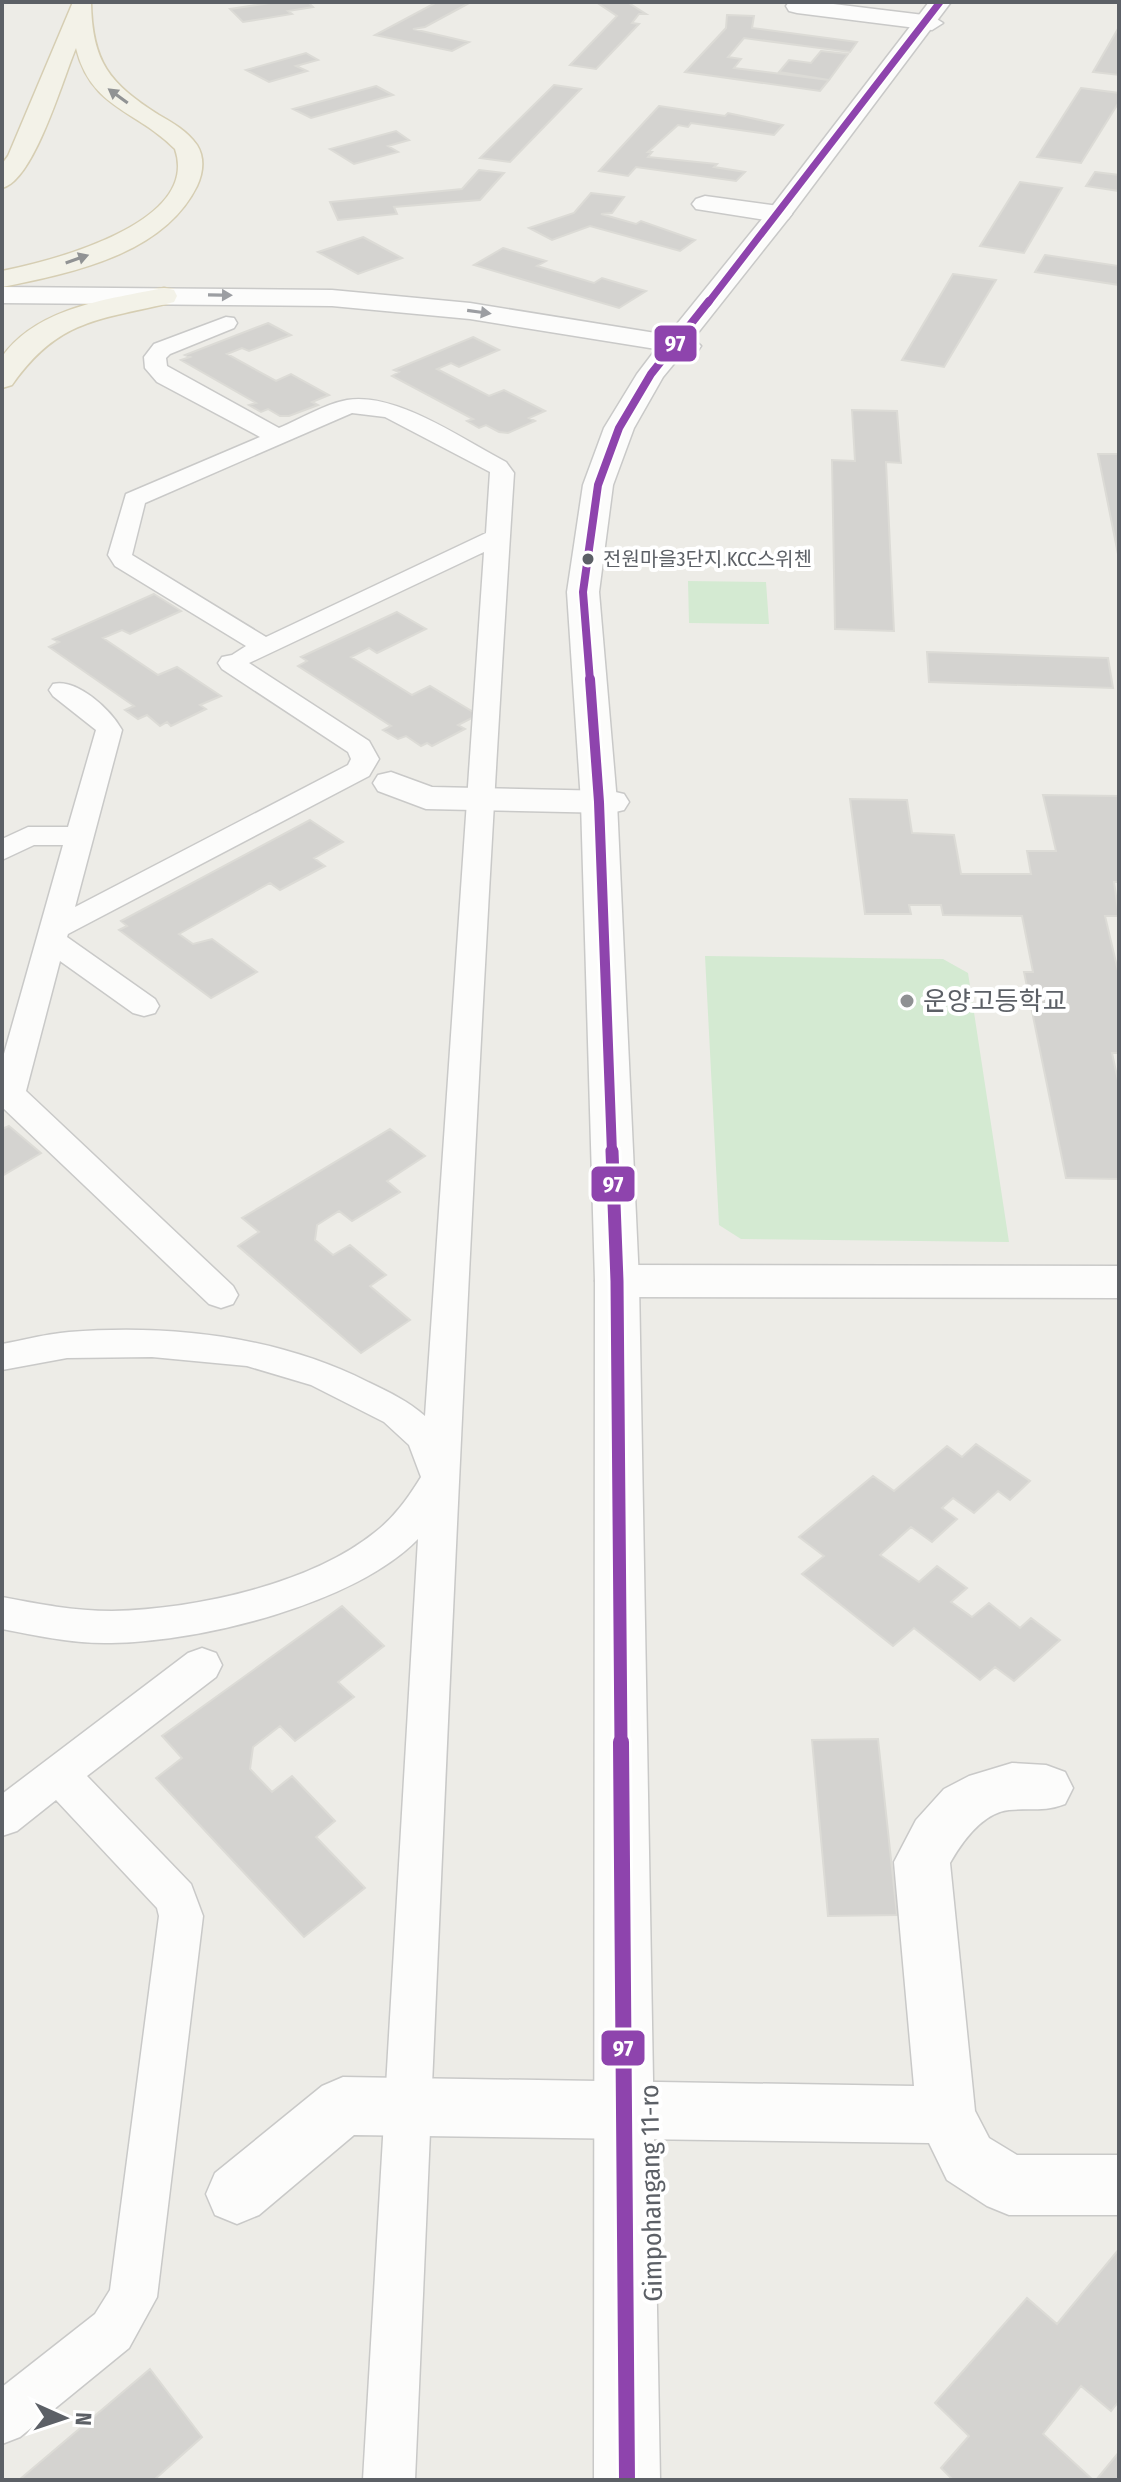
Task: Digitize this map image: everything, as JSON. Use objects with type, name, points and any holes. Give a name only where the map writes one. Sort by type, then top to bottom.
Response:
[{"type":"main road","points":[[2,181],[20,157],[81,7]]},
{"type":"main road","points":[[2,279],[55,267],[118,244],[170,209],[184,191],[191,170],[187,149],[167,130],[108,91],[95,72],[81,7]]},
{"type":"main road","points":[[2,379],[28,344],[52,326],[80,314],[164,296]]},
{"type":"street","points":[[797,6],[936,12]]},
{"type":"street","name":"Gimpohangang 11-ro","points":[[627,2480],[636,2112],[626,1281],[605,802],[607,717],[594,591],[609,488],[635,422],[660,377],[779,214],[936,12]]},
{"type":"street","name":"Gimpohangang 11-ro","points":[[681,345],[936,12]]},
{"type":"street","points":[[705,204],[779,214]]},
{"type":"street","points":[[2,295],[265,296],[400,304],[534,320],[681,345]]},
{"type":"street","points":[[226,323],[162,349],[155,357],[156,368],[165,377],[276,436]]},
{"type":"street","points":[[265,647],[124,561],[120,555],[134,499],[348,407],[391,411],[498,467],[502,473],[479,797],[440,1477],[389,2480]]},
{"type":"street","points":[[53,935],[359,770],[365,759],[359,747],[231,663],[496,537]]},
{"type":"street","points":[[62,690],[104,721],[109,730],[6,1094],[221,1295]]},
{"type":"street","points":[[391,783],[426,798],[605,802]]},
{"type":"street","points":[[2,851],[28,836],[81,836]]},
{"type":"street","points":[[53,935],[144,1006]]},
{"type":"street","points":[[626,1281],[1119,1282]]},
{"type":"street","points":[[2,1357],[67,1345],[152,1344],[247,1353],[323,1375],[397,1412],[424,1437],[440,1477]]},
{"type":"street","points":[[2,1613],[110,1627],[189,1619],[254,1602],[323,1579],[379,1551],[422,1509],[440,1477]]},
{"type":"street","points":[[2,1818],[202,1665]]},
{"type":"street","points":[[2,2419],[112,2331],[133,2297],[181,1916],[176,1898],[60,1776]]},
{"type":"street","points":[[1046,1788],[1002,1788],[966,1803],[936,1831],[922,1862],[946,2115],[968,2159],[1009,2185],[1119,2185]]},
{"type":"street","points":[[237,2194],[343,2106],[946,2115]]},
{"type":"street","name":"Gimpohangang 11-ro","points":[[636,2112],[656,2480]]},
{"type":"green space","points":[[688,581],[766,582],[769,624],[689,623]]},
{"type":"green space","points":[[705,956],[943,959],[968,973],[1009,1242],[741,1239],[719,1225]]},
{"type":"building","points":[[277,2],[308,2],[313,7],[288,11],[292,14],[243,22],[230,9]]},
{"type":"building","points":[[437,2],[471,2],[425,27],[413,29],[469,42],[452,51],[375,35]]},
{"type":"building","points":[[596,2],[627,2],[646,14],[639,14],[632,23],[639,24],[596,69],[570,65],[617,16]]},
{"type":"building","points":[[727,15],[754,16],[752,28],[857,42],[850,52],[744,38],[728,57],[741,59],[734,68],[829,80],[820,91],[685,72],[726,28]]},
{"type":"building","points":[[1119,27],[1119,75],[1093,72]]},
{"type":"building","points":[[821,51],[848,54],[829,80],[779,72],[789,60],[811,63]]},
{"type":"building","points":[[306,53],[318,60],[296,66],[307,71],[269,82],[246,70]]},
{"type":"building","points":[[554,85],[581,89],[510,162],[480,158]]},
{"type":"building","points":[[376,86],[393,95],[311,118],[293,109]]},
{"type":"building","points":[[1081,88],[1119,93],[1119,102],[1081,163],[1037,157]]},
{"type":"building","points":[[659,106],[725,116],[728,113],[783,125],[774,135],[691,123],[688,127],[678,125],[648,152],[652,152],[648,157],[717,164],[714,167],[745,172],[736,181],[636,167],[628,176],[599,171]]},
{"type":"building","points":[[396,131],[409,140],[388,146],[398,152],[354,164],[330,149]]},
{"type":"building","points":[[479,170],[504,173],[480,200],[394,207],[397,214],[338,220],[330,202],[462,189]]},
{"type":"building","points":[[1095,172],[1119,175],[1119,191],[1086,186]]},
{"type":"building","points":[[1020,182],[1062,188],[1024,253],[980,246]]},
{"type":"building","points":[[591,193],[624,197],[612,213],[601,214],[636,224],[641,221],[695,240],[680,251],[590,226],[552,240],[529,228],[574,213]]},
{"type":"building","points":[[363,237],[402,258],[358,274],[318,252]]},
{"type":"building","points":[[503,248],[546,261],[537,266],[594,283],[602,278],[646,291],[619,308],[474,265]]},
{"type":"building","points":[[1045,255],[1119,266],[1119,285],[1035,272]]},
{"type":"building","points":[[953,274],[996,280],[944,367],[902,360]]},
{"type":"building","points":[[268,323],[291,335],[249,351],[242,348],[227,354],[276,381],[291,374],[329,395],[312,402],[318,405],[289,416],[280,416],[268,409],[261,412],[249,405],[256,403],[181,360],[190,357],[185,355]]},
{"type":"building","points":[[473,337],[499,350],[459,367],[451,363],[437,369],[489,396],[504,390],[545,411],[529,418],[535,421],[508,433],[486,425],[479,428],[467,421],[473,419],[392,376],[399,372],[394,370]]},
{"type":"building","points":[[852,410],[897,411],[901,463],[886,462],[894,631],[835,629],[832,460],[855,461]]},
{"type":"building","points":[[1098,454],[1119,454],[1119,559]]},
{"type":"building","points":[[154,594],[181,611],[130,634],[122,630],[103,638],[158,675],[177,667],[221,696],[200,705],[206,709],[171,726],[167,722],[160,726],[147,715],[138,719],[125,710],[134,706],[49,647],[59,642],[53,639]]},
{"type":"building","points":[[397,612],[426,629],[377,653],[369,648],[351,657],[412,695],[430,686],[478,715],[458,725],[465,729],[432,746],[427,743],[421,746],[406,736],[398,739],[383,730],[391,726],[298,666],[307,661],[301,657]]},
{"type":"building","points":[[927,652],[1108,658],[1113,688],[929,682]]},
{"type":"building","name":"운양고등학교","points":[[1043,795],[1119,796],[1119,882],[1114,882],[1119,916],[1105,916],[1119,975],[1119,1053],[1112,1053],[1119,1085],[1119,1179],[1066,1178],[1024,972],[1033,972],[1022,916],[943,915],[941,905],[909,905],[911,914],[865,914],[850,799],[907,800],[912,833],[954,835],[961,874],[1031,874],[1027,851],[1056,851]]},
{"type":"building","points":[[310,820],[343,842],[314,858],[325,866],[280,890],[270,883],[179,934],[193,944],[212,939],[257,972],[211,998],[119,930],[127,926],[121,921]]},
{"type":"building","points":[[9,1126],[41,1153],[2,1176],[2,1129]]},
{"type":"building","points":[[390,1129],[425,1156],[387,1181],[400,1192],[352,1221],[339,1211],[317,1225],[315,1240],[333,1255],[350,1245],[386,1275],[370,1286],[410,1320],[361,1353],[238,1246],[259,1232],[242,1218]]},
{"type":"building","points":[[976,1444],[1030,1481],[1010,1500],[998,1491],[974,1513],[953,1498],[942,1508],[957,1519],[932,1542],[911,1527],[880,1555],[919,1582],[937,1566],[967,1588],[951,1602],[972,1617],[989,1603],[1020,1628],[1031,1618],[1060,1640],[1014,1681],[995,1667],[980,1680],[914,1628],[893,1646],[802,1574],[824,1556],[799,1537],[873,1476],[894,1491],[947,1446],[962,1457]]},
{"type":"building","points":[[342,1606],[384,1646],[338,1682],[354,1697],[295,1741],[280,1726],[253,1747],[250,1769],[272,1792],[292,1776],[335,1821],[316,1837],[365,1888],[304,1937],[156,1778],[182,1758],[162,1736]]},
{"type":"building","points":[[878,1739],[897,1915],[828,1916],[812,1740]]},
{"type":"building","points":[[1119,2249],[1119,2401],[1111,2411],[1081,2386],[1043,2434],[1093,2480],[953,2480],[941,2468],[969,2436],[935,2403],[1027,2298],[1057,2324]]},
{"type":"building","points":[[150,2369],[202,2437],[154,2480],[19,2480]]},
{"type":"building","points":[[1119,2452],[1119,2480],[1096,2480]]},
{"type":"transit line","name":"97","points":[[627,2480],[617,1281],[599,802],[583,592],[598,485],[619,428],[651,374],[779,214],[940,2]]},
{"type":"place","name":"전원마을3단지.KCC스위첸","points":[[588,559]]},
{"type":"place","name":"운양고등학교","points":[[907,1001]]}]
